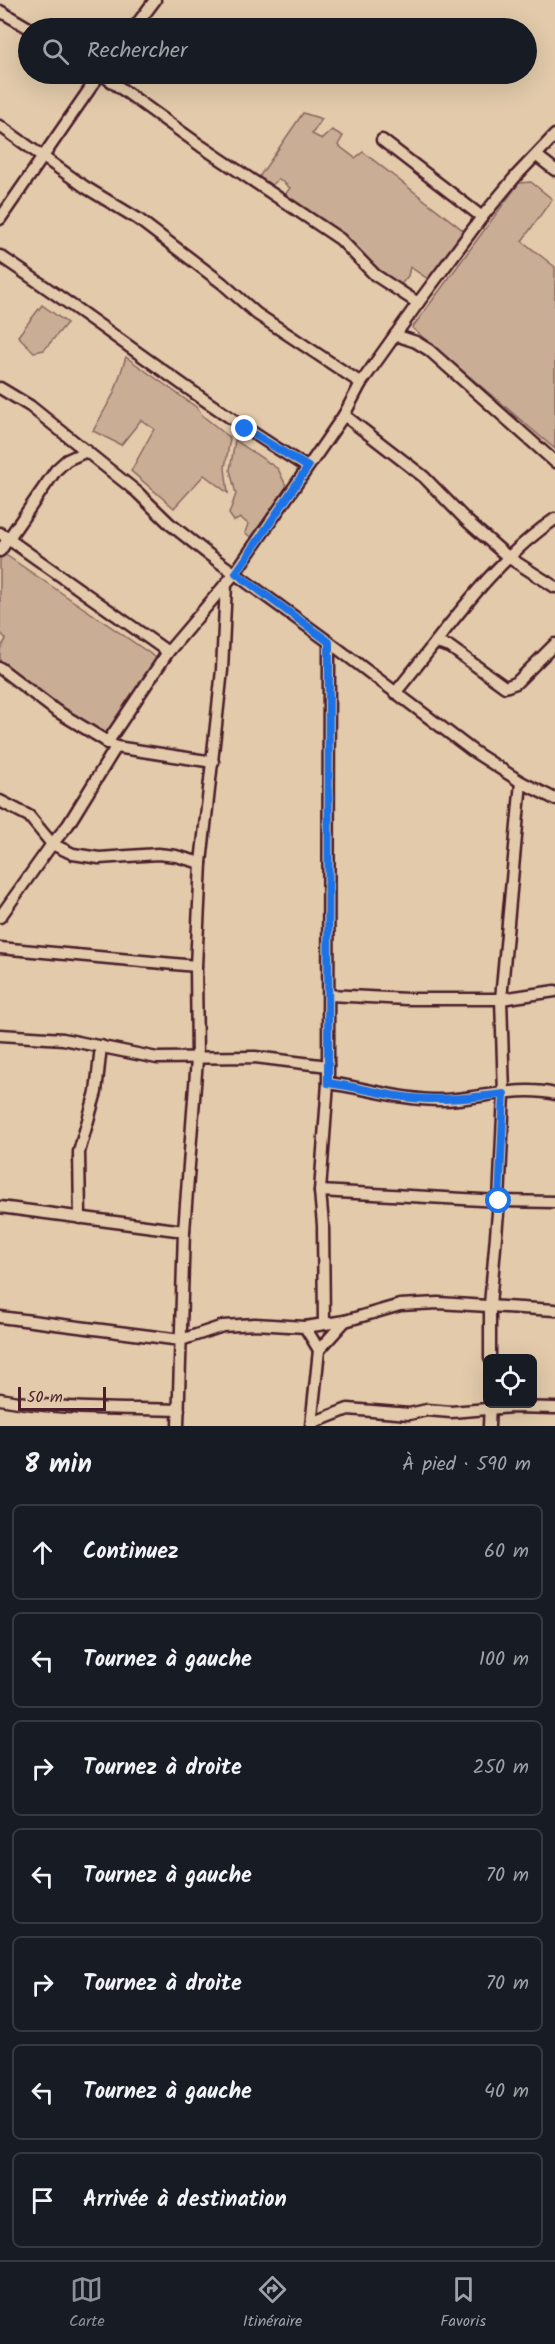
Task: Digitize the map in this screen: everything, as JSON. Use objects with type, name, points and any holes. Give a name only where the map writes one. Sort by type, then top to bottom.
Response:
[{"type":"street","points":[[142,18],[155,0]]},
{"type":"street","points":[[0,10],[18,21]]},
{"type":"street","points":[[0,219],[94,84]]},
{"type":"street","points":[[115,84],[201,146],[340,239],[375,275],[418,303]]},
{"type":"street","points":[[0,126],[85,187],[138,219],[222,283],[257,315],[361,383]]},
{"type":"street","points":[[0,917],[52,843],[68,825],[112,745],[168,652],[236,573],[344,415],[361,383],[482,217],[516,176],[555,135]]},
{"type":"street","points":[[382,140],[482,217]]},
{"type":"street","points":[[537,156],[555,170]]},
{"type":"street","points":[[0,256],[73,304],[245,429],[308,467]]},
{"type":"street","points":[[395,335],[416,342],[429,350],[555,462]]},
{"type":"street","points":[[0,388],[30,406],[87,451],[137,492],[189,540],[473,751],[521,782],[555,799]]},
{"type":"street","points":[[344,415],[424,477],[508,557],[555,586]]},
{"type":"street","points":[[0,551],[4,536],[56,470],[67,460],[87,451]]},
{"type":"street","points":[[395,693],[508,557],[555,519]]},
{"type":"street","points":[[4,536],[168,652]]},
{"type":"street","points":[[178,1426],[184,1231],[197,1059],[196,966],[201,863],[222,670],[226,584]]},
{"type":"street","points":[[324,1324],[323,1225],[320,1191],[328,1083],[329,642]]},
{"type":"street","points":[[436,643],[450,647],[505,687],[516,683],[555,644]]},
{"type":"street","points":[[0,668],[55,710],[112,745],[213,762]]},
{"type":"street","points":[[490,1354],[490,1305],[499,1201],[504,1094],[501,999],[521,782]]},
{"type":"street","points":[[0,801],[29,816],[52,843],[73,854],[86,856],[158,854],[201,863]]},
{"type":"street","points":[[0,948],[196,966]]},
{"type":"street","points":[[329,995],[407,999],[501,999],[555,991]]},
{"type":"street","points":[[0,1035],[63,1039],[157,1058],[255,1057],[328,1066]]},
{"type":"street","points":[[80,1218],[79,1152],[96,1092],[101,1046]]},
{"type":"street","points":[[328,1083],[398,1096],[442,1100],[504,1094],[515,1090],[555,1094]]},
{"type":"street","points":[[320,1191],[555,1202]]},
{"type":"street","points":[[0,1207],[184,1231]]},
{"type":"street","points":[[0,1317],[181,1340],[223,1326],[255,1324],[305,1327],[345,1321],[400,1305],[438,1303],[555,1310]]},
{"type":"street","points":[[345,1321],[319,1350],[311,1425],[348,1409],[409,1414],[427,1410],[451,1412],[483,1408]]},
{"type":"street","points":[[305,1327],[319,1350]]},
{"type":"street","points":[[0,1399],[21,1403],[80,1407],[179,1410]]},
{"type":"street","points":[[489,1426],[490,1408]]},
{"type":"street","points":[[537,1408],[555,1408]]},
{"type":"shaded area","points":[[303,113],[322,119],[312,134],[322,139],[332,130],[343,136],[338,145],[355,158],[363,152],[464,231],[428,279],[410,267],[408,276],[398,288],[284,196],[290,188],[279,179],[271,186],[259,177]]},
{"type":"shaded area","points":[[531,182],[552,199],[522,241],[555,267],[555,449],[412,328],[519,183]]},
{"type":"shaded area","points":[[42,305],[67,323],[44,350],[34,352],[18,336]]},
{"type":"shaded area","points":[[126,357],[196,407],[203,416],[230,438],[225,468],[228,493],[204,475],[174,508],[131,471],[154,429],[141,420],[121,445],[93,431],[114,393]]},
{"type":"shaded area","points":[[235,440],[278,469],[287,488],[251,537],[245,533],[248,524],[241,518],[234,521],[229,514],[236,494],[230,470]]},
{"type":"shaded area","points":[[0,551],[158,659],[107,740],[0,665],[0,649],[6,639],[0,632]]},
{"type":"route","points":[[245,429],[308,467],[236,573],[329,642],[328,1083],[398,1096],[442,1100],[504,1094],[499,1201]]}]
